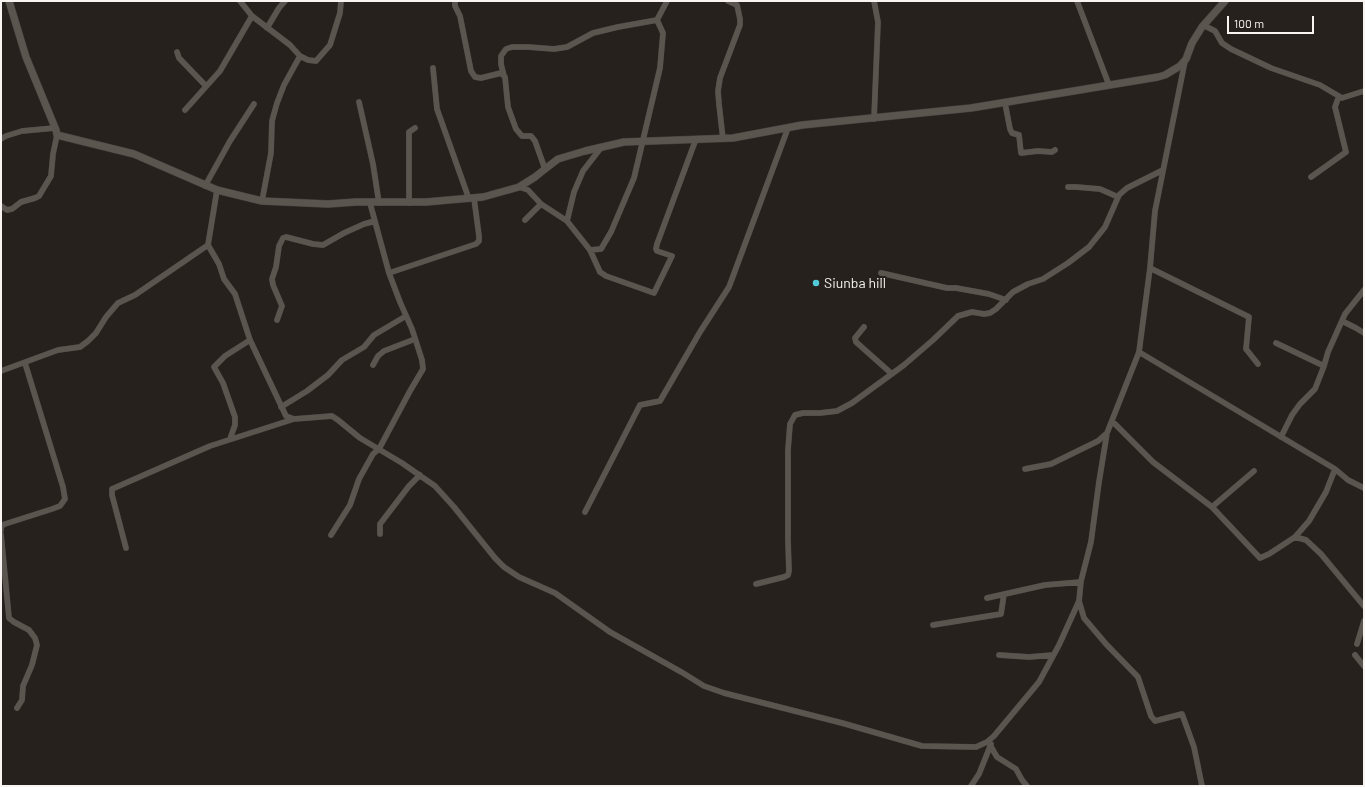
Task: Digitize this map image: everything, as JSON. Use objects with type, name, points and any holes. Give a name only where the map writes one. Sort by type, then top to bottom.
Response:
[{"type":"street","points":[[1,206],[7,210],[12,209],[21,202],[39,196],[51,176],[56,132],[26,57],[9,1]]},
{"type":"street","points":[[240,1],[252,16],[290,45],[300,56],[308,60],[316,61],[330,45],[340,13],[341,1]]},
{"type":"street","points":[[267,28],[285,1]]},
{"type":"street","points":[[455,1],[455,6],[460,16],[471,71],[475,77],[481,78],[501,73],[504,76]]},
{"type":"street","points":[[657,20],[667,1]]},
{"type":"street","points":[[723,139],[718,91],[720,78],[740,25],[737,5],[728,1]]},
{"type":"street","points":[[874,1],[878,22],[874,119]]},
{"type":"street","points":[[1077,1],[1109,85]]},
{"type":"street","points":[[126,548],[112,495],[112,489],[210,446],[230,439],[294,419],[332,416],[336,417],[360,438],[435,486],[504,567],[519,576],[555,593],[610,632],[704,686],[724,694],[842,723],[922,746],[976,747],[987,742],[994,736],[1039,682],[1079,601],[1107,433],[1139,352],[1150,268],[1155,211],[1186,59],[1192,43],[1204,25],[1225,1]]},
{"type":"street","points":[[185,110],[220,71],[252,16]]},
{"type":"street","points":[[545,169],[535,141],[530,136],[522,136],[516,129],[508,107],[501,64],[501,56],[506,49],[512,47],[554,49],[567,47],[593,33],[618,26],[657,20]]},
{"type":"street","points":[[590,250],[602,249],[611,232],[634,178],[660,68],[663,33],[657,20]]},
{"type":"street","points":[[1204,25],[1215,31],[1222,43],[1231,49],[1271,68],[1320,85],[1342,98],[1364,91]]},
{"type":"street","points":[[177,52],[179,58],[206,86]]},
{"type":"street","points":[[262,201],[271,153],[272,121],[284,85],[300,56]]},
{"type":"street","points":[[1,139],[22,131],[56,132],[134,154],[205,186],[262,201],[328,204],[356,202],[409,203],[483,197],[519,187],[558,160],[585,151],[600,149],[624,142],[723,139],[808,124],[874,119],[1005,103],[1165,75],[1180,66],[1186,59]]},
{"type":"street","points":[[389,273],[476,244],[479,241],[471,198],[437,109],[433,68]]},
{"type":"street","points":[[1311,177],[1346,152],[1335,107],[1338,96]]},
{"type":"street","points":[[359,102],[373,164],[379,203]]},
{"type":"street","points":[[1005,103],[1010,129],[1012,133],[1019,135],[1021,153],[1052,152],[1055,150]]},
{"type":"street","points":[[205,186],[230,141],[254,104]]},
{"type":"street","points":[[409,203],[409,132],[415,128]]},
{"type":"street","points":[[585,512],[640,405],[660,401],[700,332],[729,288],[788,128]]},
{"type":"street","points":[[519,187],[528,190],[541,204],[567,220],[590,250],[600,272],[606,276],[654,293],[672,256],[657,251],[657,244],[696,139]]},
{"type":"street","points":[[567,220],[574,192],[583,171],[600,149]]},
{"type":"street","points":[[756,584],[784,577],[789,571],[788,450],[790,424],[796,415],[803,413],[837,411],[852,403],[892,374],[933,340],[958,316],[972,312],[984,314],[990,313],[1018,290],[1028,284],[1042,279],[1068,263],[1089,247],[1105,227],[1118,197],[1127,188],[1163,170]]},
{"type":"street","points":[[1068,187],[1076,186],[1100,189],[1118,197]]},
{"type":"street","points":[[217,190],[208,245],[219,264],[226,283],[235,294],[250,340],[281,407],[286,416],[294,419]]},
{"type":"street","points":[[331,535],[350,505],[359,479],[373,454],[379,449],[410,391],[422,372],[422,360],[389,273],[370,203]]},
{"type":"street","points":[[525,220],[541,204]]},
{"type":"street","points":[[277,320],[282,306],[272,280],[276,267],[279,246],[283,238],[286,237],[313,244],[324,245],[344,233],[375,221]]},
{"type":"street","points":[[1,371],[58,350],[80,347],[96,333],[106,317],[118,303],[135,294],[208,245]]},
{"type":"street","points":[[1150,268],[1249,317],[1246,349],[1258,364]]},
{"type":"street","points":[[881,273],[947,288],[956,288],[989,294],[1006,300]]},
{"type":"street","points":[[1281,437],[1292,415],[1300,404],[1315,389],[1328,352],[1345,314],[1364,290]]},
{"type":"street","points":[[281,407],[307,391],[328,375],[342,360],[364,347],[374,335],[406,316]]},
{"type":"street","points":[[1342,321],[1364,334]]},
{"type":"street","points":[[864,327],[856,338],[856,342],[892,374]]},
{"type":"street","points":[[373,365],[378,356],[384,351],[415,339]]},
{"type":"street","points":[[230,439],[236,417],[223,383],[214,367],[225,356],[250,340]]},
{"type":"street","points":[[1276,343],[1324,366]]},
{"type":"street","points":[[1139,352],[1335,469],[1348,480],[1364,488]]},
{"type":"street","points":[[1,530],[1,526],[4,524],[60,506],[65,499],[63,487],[25,363]]},
{"type":"street","points":[[1112,421],[1153,462],[1212,507],[1260,558],[1269,554],[1295,537],[1309,521],[1326,492],[1335,469]]},
{"type":"street","points":[[1025,469],[1050,464],[1098,441],[1107,433]]},
{"type":"street","points":[[1212,507],[1254,471]]},
{"type":"street","points":[[380,534],[380,524],[409,486],[420,475]]},
{"type":"street","points":[[1,534],[9,618],[29,630],[35,638],[37,645],[32,665],[23,686],[22,700],[17,708]]},
{"type":"street","points":[[1295,537],[1306,540],[1316,549],[1364,606]]},
{"type":"street","points":[[987,598],[1045,585],[1081,582]]},
{"type":"street","points":[[932,625],[1001,614],[1004,594]]},
{"type":"street","points":[[1079,601],[1084,618],[1106,644],[1138,677],[1151,716],[1155,721],[1182,714],[1194,747],[1202,786]]},
{"type":"street","points":[[1357,644],[1364,621]]},
{"type":"street","points":[[999,655],[1029,657],[1053,655]]},
{"type":"street","points":[[1355,656],[1364,666]]},
{"type":"street","points":[[971,786],[979,774],[994,736]]},
{"type":"street","points":[[990,745],[997,757],[1016,769],[1022,780],[1028,786]]},
{"type":"place","name":"Siunba hill","points":[[816,283]]}]
